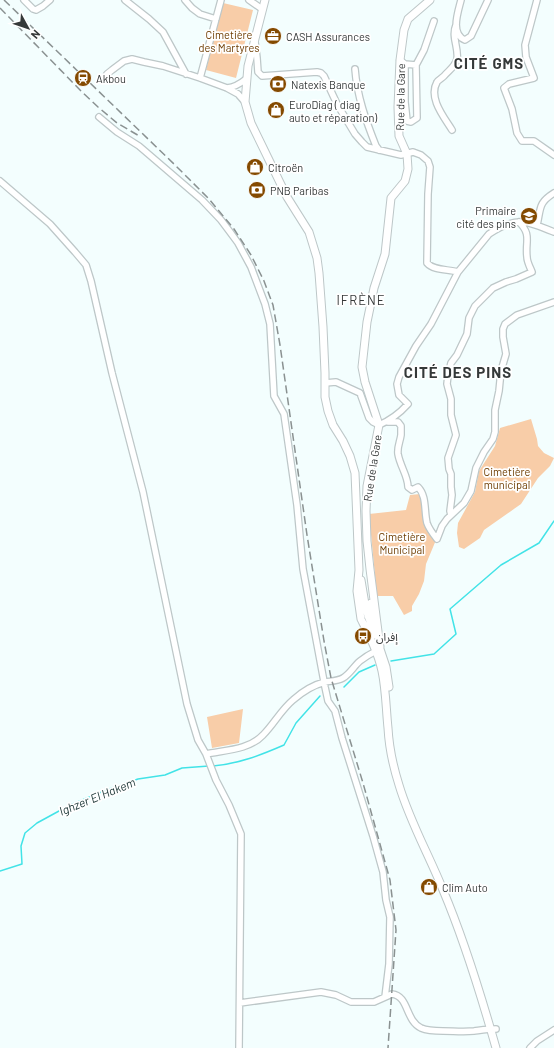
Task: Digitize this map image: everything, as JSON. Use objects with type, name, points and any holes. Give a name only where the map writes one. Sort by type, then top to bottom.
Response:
[{"type":"main road","points":[[265,0],[248,66],[245,102],[252,123],[288,197],[309,232],[314,245],[319,274],[323,327],[325,397],[333,425],[350,456],[355,473],[359,570],[365,604],[365,618],[388,678],[393,733],[398,765],[416,819],[441,873],[476,965],[494,1029],[501,1048]]},
{"type":"main road","name":"Rue de la Gare","points":[[374,625],[373,589],[367,541],[366,511],[367,486],[379,425],[365,382],[362,367],[366,330],[374,288],[385,254],[390,198],[405,181],[408,169],[407,154],[398,136],[398,107],[403,62],[404,30],[408,19],[430,0]]},
{"type":"main road","points":[[365,618],[371,605],[369,581],[370,569]]},
{"type":"main road","points":[[365,618],[372,615],[374,609]]},
{"type":"main road","points":[[365,618],[374,625],[378,652]]},
{"type":"main road","points":[[494,1029],[496,1048]]},
{"type":"street","points":[[24,0],[36,10],[50,0]]},
{"type":"street","points":[[125,0],[163,32],[186,74]]},
{"type":"street","points":[[185,0],[200,14],[216,19]]},
{"type":"street","points":[[200,78],[221,0]]},
{"type":"street","points":[[249,0],[262,9]]},
{"type":"street","points":[[452,130],[438,106],[435,88],[438,81],[450,71],[456,63],[458,57],[454,32],[461,0]]},
{"type":"street","points":[[456,25],[461,39],[466,40],[471,36],[488,0]]},
{"type":"street","points":[[537,0],[525,45],[526,57],[534,78],[508,84],[504,88],[512,109],[516,133],[522,141],[534,141],[554,155]]},
{"type":"street","points":[[416,65],[403,62],[407,121],[411,122],[417,118],[416,65],[424,50],[434,21]]},
{"type":"street","points":[[254,39],[258,58],[259,74],[262,76],[317,72],[321,73],[355,134],[367,147],[401,155],[413,152],[421,155],[428,161],[430,167],[427,263],[433,268],[458,272]]},
{"type":"street","points":[[107,74],[124,61],[132,60],[163,66],[227,88],[238,94],[245,102]]},
{"type":"street","points":[[355,69],[356,84],[364,114],[376,146],[379,150]]},
{"type":"street","points":[[227,88],[234,87],[246,79]]},
{"type":"street","points":[[99,117],[117,132],[139,146],[212,210],[238,243],[254,274],[265,304],[270,324],[274,396],[284,414],[297,505],[304,569],[324,682],[328,701],[335,711],[383,872],[386,900],[390,917],[389,964],[385,997]]},
{"type":"street","points":[[0,181],[50,224],[86,265],[90,276],[112,373],[143,492],[187,704],[198,740],[229,805],[240,834],[240,1048]]},
{"type":"street","points":[[537,226],[541,204],[545,198],[554,193]]},
{"type":"street","points":[[451,515],[451,474],[448,458],[456,436],[451,415],[451,399],[447,384],[448,375],[451,363],[457,355],[467,334],[469,318],[475,306],[493,288],[532,272],[528,264],[527,257],[527,232],[518,221]]},
{"type":"street","points":[[388,422],[408,404],[400,395],[398,390],[397,384],[399,377],[416,346],[431,324],[458,272],[489,234],[508,224],[518,221],[554,232]]},
{"type":"street","points":[[325,383],[336,382],[360,393],[373,422],[379,425],[388,422],[398,422],[401,426],[401,436],[398,446],[400,463],[408,482],[408,488],[412,490],[418,487],[421,490],[428,524],[437,539],[442,526],[464,502],[471,491],[476,468],[493,439],[495,432],[495,410],[501,371],[506,354],[503,337],[505,324],[517,315],[554,302]]},
{"type":"street","points":[[206,754],[241,747],[258,740],[263,736],[284,708],[292,700],[324,682],[342,679],[360,661],[367,656],[378,652]]},
{"type":"street","points":[[240,1003],[321,992],[336,995],[351,1002],[374,1002],[392,994],[398,996],[403,1001],[410,1018],[422,1028],[429,1030],[463,1031],[494,1029]]},
{"type":"street","points":[[530,1048],[537,1041],[554,1030]]},
{"type":"green space","name":"Cimetière des Martyres","points":[[223,3],[253,10],[236,78],[206,70]]},
{"type":"green space","name":"Cimetière municipal","points":[[531,419],[538,446],[544,453],[554,458],[550,466],[538,478],[521,504],[484,530],[480,538],[464,549],[459,547],[457,533],[458,523],[475,492],[479,471],[495,446],[500,428]]},
{"type":"green space","name":"Cimetière Municipal","points":[[420,494],[424,511],[436,540],[426,564],[424,581],[412,606],[412,611],[404,615],[393,596],[377,596],[369,514],[406,510],[410,495]]},
{"type":"green space","points":[[243,709],[239,743],[212,748],[207,717]]},
{"type":"waterway","name":"Ighzer El Hakem","points":[[391,661],[434,654],[456,634],[450,609],[501,565],[539,543],[554,521]]},
{"type":"waterway","name":"Ighzer El Hakem","points":[[344,687],[359,672],[375,665]]},
{"type":"waterway","name":"Ighzer El Hakem","points":[[213,766],[249,758],[284,745],[296,723],[320,696]]},
{"type":"waterway","name":"Ighzer El Hakem","points":[[0,871],[22,864],[21,846],[25,833],[37,823],[70,805],[138,779],[165,775],[182,768],[209,766]]},
{"type":"railway","points":[[4,0],[209,199],[234,229],[251,255],[264,281],[273,305],[307,535],[331,678],[363,783],[390,880],[396,930],[388,1048]]},
{"type":"railway","points":[[0,8],[98,107],[117,123],[141,137]]},
{"type":"place","name":"CASH Assurances","points":[[273,36]]},
{"type":"place","name":"Akbou","points":[[83,78]]},
{"type":"place","name":"Natexis Banque","points":[[278,84]]},
{"type":"place","name":"EuroDiag ( diag auto et réparation)","points":[[276,110]]},
{"type":"place","name":"Citroën","points":[[255,167]]},
{"type":"place","name":"PNB Paribas","points":[[257,190]]},
{"type":"place","name":"Primaire cité des pins","points":[[529,216]]},
{"type":"place","name":"إفران","points":[[363,636]]},
{"type":"place","name":"Clim Auto","points":[[429,887]]},
{"type":"district","name":"CITÉ GMS","points":[[489,63]]},
{"type":"district","name":"IFRÈNE","points":[[361,300]]},
{"type":"district","name":"CITÉ DES PINS","points":[[458,372]]}]
